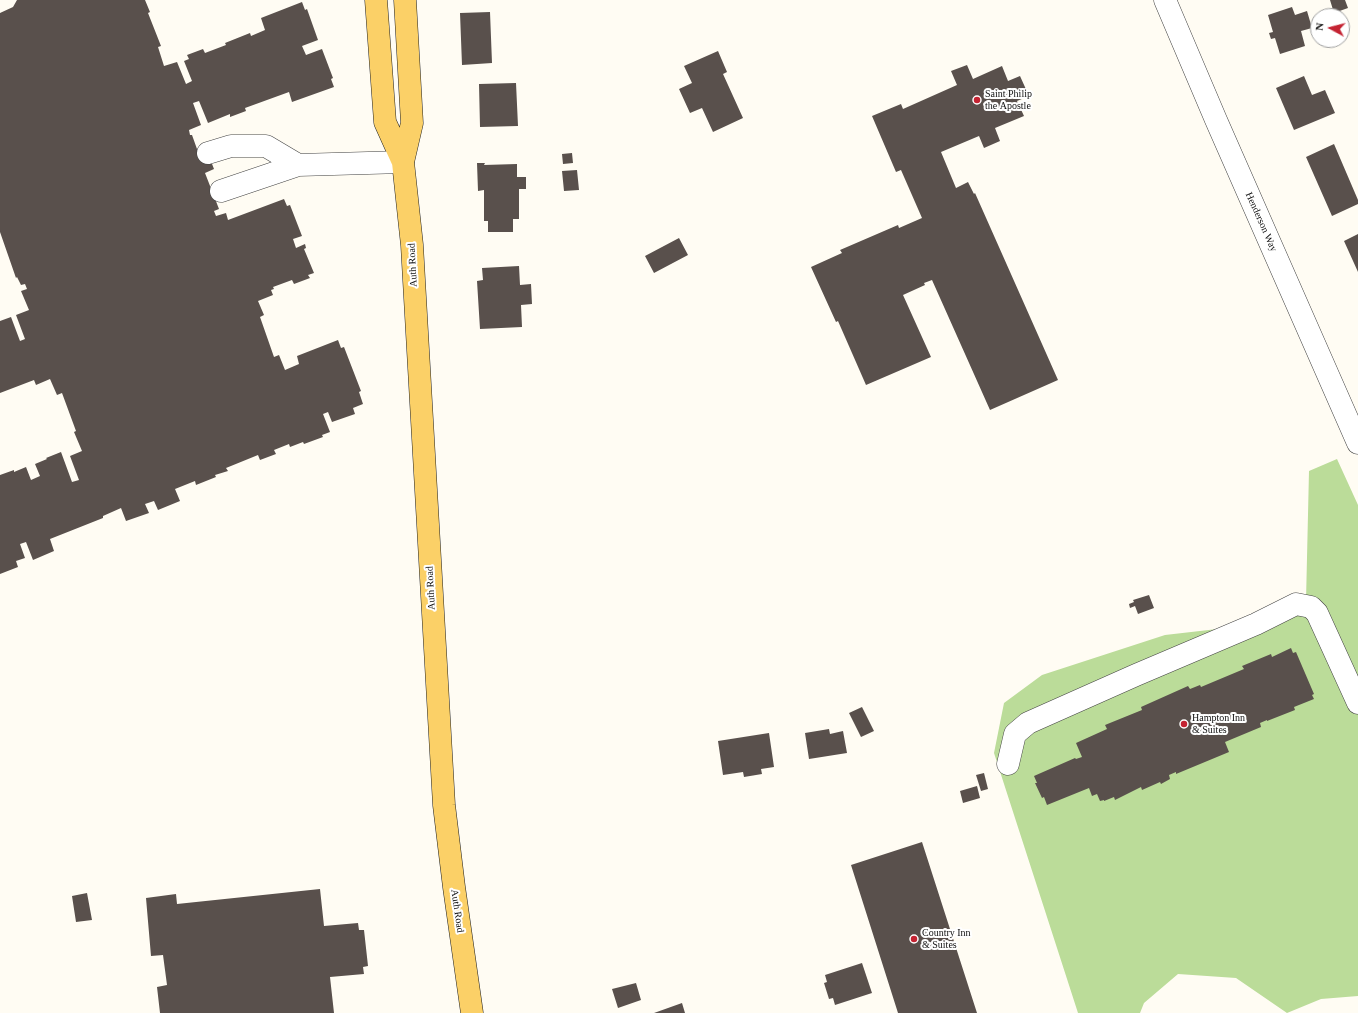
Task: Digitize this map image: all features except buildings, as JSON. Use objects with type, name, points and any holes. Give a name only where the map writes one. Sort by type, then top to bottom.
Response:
[{"type":"main road","name":"Auth Road","points":[[376,0],[385,122],[403,162],[412,245],[444,805],[472,1013]]},
{"type":"main road","name":"Auth Road","points":[[403,162],[412,123],[405,0]]},
{"type":"street","name":"Henderson Way","points":[[1165,0],[1358,443]]},
{"type":"street","points":[[208,153],[231,146],[266,146],[298,164]]},
{"type":"street","points":[[221,191],[298,164],[403,162]]},
{"type":"street","points":[[1008,764],[1015,734],[1028,723],[1256,624],[1296,604],[1311,607],[1317,613],[1358,703]]},
{"type":"green space","points":[[1337,459],[1358,505],[1358,996],[1321,999],[1287,1013],[1236,978],[1178,974],[1144,1003],[1140,1013],[1078,1013],[994,753],[1004,703],[1042,675],[1165,635],[1261,624],[1306,601],[1309,471]]},
{"type":"place","name":"Saint Philip the Apostle","points":[[977,100]]},
{"type":"place","name":"Hampton Inn & Suites","points":[[1184,724]]},
{"type":"place","name":"Country Inn & Suites","points":[[914,939]]}]
